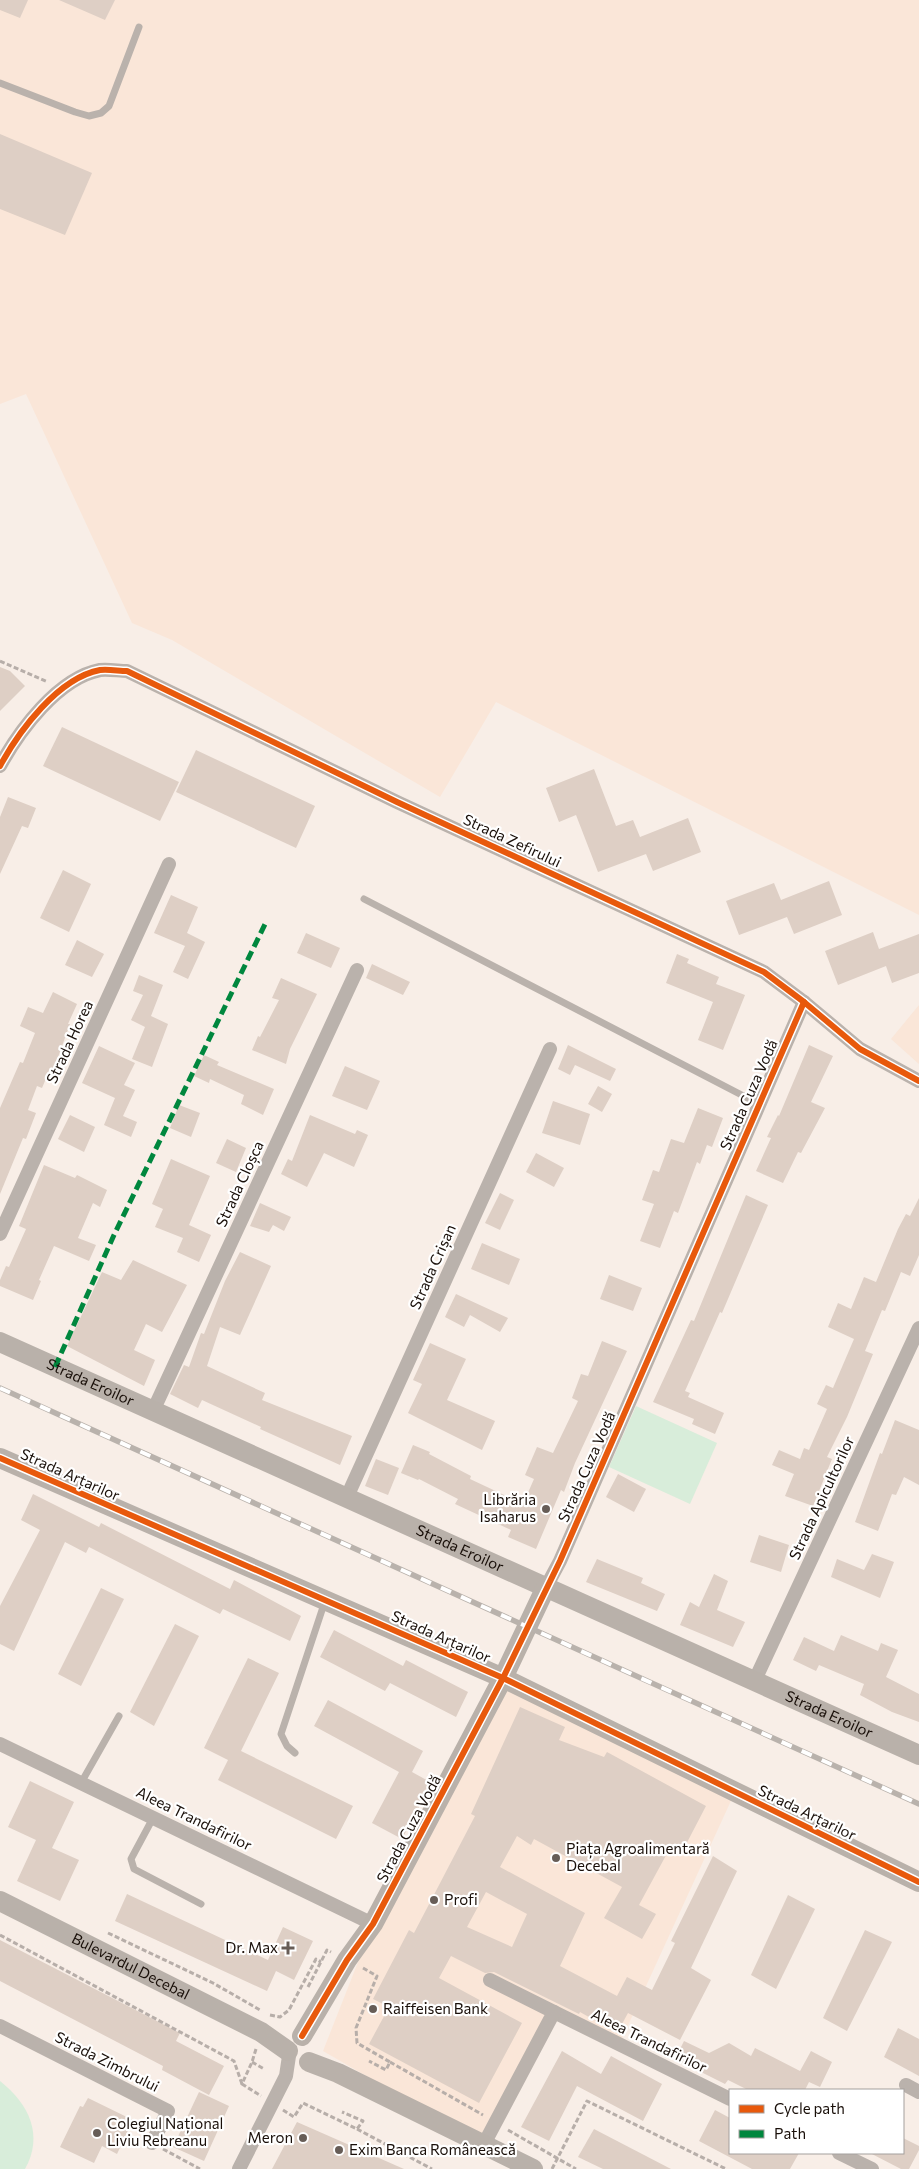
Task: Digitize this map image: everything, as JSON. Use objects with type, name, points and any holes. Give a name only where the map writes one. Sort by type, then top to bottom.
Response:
[{"type":"street","name":"Strada Zefirului","points":[[63,689],[76,678],[101,670],[127,671],[397,802],[764,972],[804,1002],[860,1049],[919,1081]]},
{"type":"street","points":[[0,766],[14,740],[29,721],[63,689]]},
{"type":"street","name":"Strada Horea","points":[[0,1234],[169,864]]},
{"type":"street","name":"Strada Cloșca","points":[[153,1411],[357,970]]},
{"type":"street","name":"Strada Cuza Vodă","points":[[299,2053],[356,1963],[371,1927],[503,1678],[560,1562],[804,1002]]},
{"type":"street","name":"Strada Crișan","points":[[346,1499],[550,1049]]},
{"type":"street","name":"Strada Apicultorilor","points":[[754,1682],[919,1328]]},
{"type":"street","name":"Strada Eroilor","points":[[0,1342],[919,1755]]},
{"type":"street","name":"Strada Arțarilor","points":[[0,1458],[503,1678],[919,1882]]},
{"type":"street","name":"Aleea Trandafirilor","points":[[0,1744],[371,1927]]},
{"type":"street","name":"Bulevardul Decebal","points":[[0,1901],[261,2032],[338,2073],[533,2169]]},
{"type":"street","name":"Strada Cuza Vodă","points":[[299,2053],[347,1960],[371,1927]]},
{"type":"street","name":"Aleea Trandafirilor","points":[[490,1980],[729,2099]]},
{"type":"street","points":[[484,2144],[554,2012]]},
{"type":"street","name":"Strada Zimbrului","points":[[0,2026],[168,2111],[152,2143]]},
{"type":"street","points":[[239,2169],[299,2053]]},
{"type":"street","points":[[906,2085],[919,2092]]},
{"type":"street","points":[[841,2154],[872,2169]]},
{"type":"lane","points":[[0,83],[75,112],[89,116],[101,113],[109,106],[139,27]]},
{"type":"lane","points":[[364,899],[759,1104]]},
{"type":"lane","points":[[295,1753],[287,1746],[281,1734],[325,1600]]},
{"type":"lane","points":[[81,1783],[119,1716]]},
{"type":"lane","points":[[153,1818],[131,1859],[134,1869],[201,1904]]},
{"type":"path","points":[[0,661],[63,689]]},
{"type":"path","points":[[99,1929],[213,1983],[271,2016],[280,2017],[290,2010],[316,1959],[321,1962]]},
{"type":"path","points":[[0,1935],[234,2061],[242,2084],[294,2117],[302,2103],[357,2129],[432,2169]]},
{"type":"path","points":[[356,1963],[377,1976],[356,2028],[356,2043],[390,2062],[386,2070],[369,2062]]},
{"type":"path","points":[[242,2084],[252,2062],[264,2069]]},
{"type":"path","points":[[552,2169],[587,2101],[726,2169]]},
{"type":"path","points":[[342,2112],[363,2121],[357,2129]]},
{"type":"path","points":[[152,2143],[200,2169]]},
{"type":"shaded area","points":[[0,0],[919,0],[919,915],[496,702],[440,797],[172,640],[132,623],[26,394],[0,404]]},
{"type":"shaded area","points":[[919,1005],[919,1064],[891,1039]]},
{"type":"shaded area","name":"Piața Agroalimentară Decebal","points":[[503,1678],[735,1792],[619,2045],[554,2012],[484,2144],[323,2051],[373,1924]]},
{"type":"green space","points":[[636,1406],[717,1443],[690,1504],[609,1467]]},
{"type":"green space","points":[[0,2081],[19,2100],[26,2110],[30,2121],[33,2132],[33,2144],[31,2156],[25,2169],[0,2169]]},
{"type":"building","points":[[0,0],[28,0],[20,18],[0,10]]},
{"type":"building","points":[[59,0],[115,0],[105,20]]},
{"type":"building","points":[[0,134],[92,173],[65,235],[0,209]]},
{"type":"building","points":[[0,667],[10,671],[25,686],[0,711]]},
{"type":"building","points":[[62,727],[179,782],[160,821],[43,766]]},
{"type":"building","points":[[196,750],[315,806],[296,848],[176,792]]},
{"type":"building","points":[[594,769],[616,826],[633,820],[640,837],[688,818],[701,852],[653,871],[646,854],[598,872],[576,815],[559,822],[546,788]]},
{"type":"building","points":[[8,797],[36,808],[28,828],[22,826],[0,874],[0,817]]},
{"type":"building","points":[[63,870],[91,884],[69,932],[40,918]]},
{"type":"building","points":[[829,881],[842,915],[794,934],[787,917],[739,935],[726,901],[774,883],[781,900]]},
{"type":"building","points":[[171,895],[198,907],[187,933],[205,942],[188,979],[173,972],[185,946],[154,933]]},
{"type":"building","points":[[873,932],[879,949],[919,934],[919,973],[892,983],[886,966],[838,985],[825,951]]},
{"type":"building","points":[[306,933],[340,948],[331,968],[297,953]]},
{"type":"building","points":[[77,940],[104,954],[92,977],[65,965]]},
{"type":"building","points":[[677,954],[689,959],[687,963],[719,977],[716,984],[745,995],[723,1050],[698,1040],[713,1002],[666,983]]},
{"type":"building","points":[[372,964],[410,982],[403,995],[366,978]]},
{"type":"building","points":[[139,975],[163,985],[151,1016],[168,1024],[152,1067],[132,1059],[145,1027],[131,1020],[143,995],[133,991]]},
{"type":"building","points":[[281,978],[317,994],[290,1049],[286,1064],[252,1050],[279,1000],[272,998]]},
{"type":"building","points":[[53,992],[77,1004],[68,1024],[70,1024],[53,1071],[50,1069],[42,1088],[37,1086],[28,1110],[36,1113],[26,1139],[23,1138],[0,1194],[0,1108],[20,1062],[23,1063],[35,1033],[20,1026],[28,1007],[43,1013]]},
{"type":"building","points":[[568,1045],[616,1069],[610,1081],[575,1065],[570,1075],[558,1069]]},
{"type":"building","points":[[809,1045],[833,1056],[811,1102],[825,1108],[801,1153],[798,1152],[783,1183],[756,1171],[771,1138],[767,1137],[779,1116]]},
{"type":"building","points":[[99,1046],[135,1063],[124,1085],[135,1090],[123,1116],[137,1122],[131,1137],[104,1125],[115,1098],[82,1083]]},
{"type":"building","points":[[204,1055],[219,1062],[217,1065],[274,1089],[263,1115],[241,1104],[244,1095],[210,1079],[209,1083],[194,1076]]},
{"type":"building","points":[[345,1066],[380,1081],[367,1110],[332,1096]]},
{"type":"building","points":[[598,1086],[612,1094],[602,1112],[588,1104]]},
{"type":"building","points":[[553,1101],[590,1114],[580,1145],[542,1133]]},
{"type":"building","points":[[179,1105],[200,1113],[191,1137],[170,1128]]},
{"type":"building","points":[[698,1108],[723,1118],[712,1147],[707,1145],[700,1164],[697,1162],[678,1213],[674,1211],[660,1248],[640,1241],[654,1204],[642,1200],[653,1170],[659,1172],[671,1139],[684,1143]]},
{"type":"building","points":[[70,1115],[95,1127],[84,1152],[58,1139]]},
{"type":"building","points":[[310,1115],[355,1134],[357,1130],[368,1135],[354,1167],[324,1153],[307,1187],[281,1174],[288,1159],[292,1161]]},
{"type":"building","points":[[227,1139],[246,1148],[236,1172],[216,1163]]},
{"type":"building","points":[[536,1153],[564,1168],[554,1187],[526,1172]]},
{"type":"building","points":[[171,1159],[210,1176],[189,1225],[211,1235],[199,1262],[177,1252],[183,1238],[155,1227],[163,1209],[152,1204]]},
{"type":"building","points":[[44,1165],[75,1178],[77,1175],[107,1190],[100,1207],[93,1203],[78,1238],[96,1245],[89,1261],[54,1246],[39,1280],[41,1281],[33,1300],[0,1286],[0,1280],[6,1266],[9,1267],[26,1229],[19,1226]]},
{"type":"building","points":[[500,1193],[514,1200],[500,1230],[485,1223]]},
{"type":"building","points":[[746,1195],[768,1205],[722,1313],[720,1312],[685,1391],[690,1393],[688,1397],[724,1413],[715,1434],[692,1424],[694,1419],[653,1402],[691,1320],[694,1321]]},
{"type":"building","points":[[919,1198],[919,1255],[910,1276],[901,1272],[885,1311],[882,1310],[865,1351],[873,1354],[847,1417],[827,1457],[832,1459],[813,1506],[785,1496],[794,1474],[772,1465],[779,1450],[800,1459],[804,1448],[809,1450],[827,1409],[817,1404],[826,1385],[833,1388],[854,1339],[828,1327],[838,1303],[851,1309],[864,1277],[876,1282],[898,1229],[906,1214],[910,1216]]},
{"type":"building","points":[[260,1203],[291,1217],[284,1231],[273,1225],[269,1232],[250,1226]]},
{"type":"building","points":[[482,1243],[520,1259],[509,1285],[471,1269]]},
{"type":"building","points":[[240,1252],[271,1266],[240,1335],[220,1327],[207,1366],[265,1393],[262,1400],[352,1436],[340,1465],[260,1429],[261,1427],[202,1400],[198,1408],[170,1394],[184,1365],[189,1367],[201,1333],[204,1334],[225,1281]]},
{"type":"building","points":[[133,1260],[187,1285],[162,1332],[146,1324],[134,1350],[155,1360],[144,1386],[67,1346],[102,1272],[121,1280]]},
{"type":"building","points":[[609,1275],[642,1288],[633,1311],[600,1299]]},
{"type":"building","points":[[456,1294],[508,1318],[500,1332],[470,1315],[464,1327],[445,1317]]},
{"type":"building","points":[[602,1341],[627,1351],[575,1463],[564,1492],[561,1490],[536,1549],[508,1537],[511,1530],[455,1504],[458,1499],[419,1479],[401,1473],[413,1445],[430,1452],[429,1454],[471,1476],[470,1479],[523,1504],[534,1479],[525,1475],[537,1447],[553,1453],[578,1401],[572,1398],[581,1374],[588,1376]]},
{"type":"building","points":[[430,1343],[466,1359],[447,1400],[495,1421],[482,1450],[408,1413],[422,1384],[413,1380]]},
{"type":"building","points":[[895,1420],[919,1430],[919,1485],[904,1477],[896,1495],[892,1494],[878,1531],[855,1522],[880,1453],[882,1454]]},
{"type":"building","points":[[376,1459],[399,1468],[388,1495],[365,1486]]},
{"type":"building","points":[[618,1474],[646,1489],[634,1512],[606,1497]]},
{"type":"building","points":[[33,1494],[99,1527],[101,1523],[230,1589],[234,1580],[301,1616],[290,1641],[223,1609],[220,1614],[89,1547],[86,1553],[65,1542],[14,1651],[0,1644],[0,1606],[40,1530],[21,1520]]},
{"type":"building","points":[[759,1535],[789,1545],[781,1572],[750,1562]]},
{"type":"building","points":[[872,1554],[894,1562],[880,1598],[831,1577],[837,1559],[864,1570]]},
{"type":"building","points":[[597,1559],[643,1578],[641,1583],[665,1594],[657,1611],[586,1582]]},
{"type":"building","points":[[714,1574],[728,1581],[717,1610],[745,1622],[733,1647],[680,1625],[690,1602],[699,1607]]},
{"type":"building","points":[[101,1588],[124,1599],[81,1686],[58,1674]]},
{"type":"building","points":[[175,1624],[199,1636],[154,1726],[130,1712]]},
{"type":"building","points":[[334,1630],[403,1666],[406,1660],[468,1692],[456,1717],[390,1683],[385,1691],[320,1657]]},
{"type":"building","points":[[841,1635],[878,1651],[881,1643],[898,1650],[886,1677],[919,1694],[919,1722],[892,1712],[860,1695],[864,1684],[819,1665],[816,1671],[793,1660],[804,1637],[834,1651]]},
{"type":"building","points":[[248,1658],[279,1673],[241,1751],[353,1806],[336,1839],[218,1780],[228,1760],[204,1748]]},
{"type":"building","points":[[328,1700],[423,1751],[412,1772],[432,1783],[402,1839],[372,1823],[399,1772],[314,1726]]},
{"type":"building","points":[[520,1707],[565,1727],[559,1740],[604,1757],[607,1752],[706,1806],[681,1854],[670,1848],[639,1905],[656,1914],[642,1939],[604,1918],[622,1887],[534,1839],[531,1845],[517,1836],[500,1867],[585,1913],[560,1966],[617,1996],[627,1977],[652,1990],[675,1943],[671,1941],[713,1856],[737,1871],[691,1968],[711,1980],[680,2040],[628,2013],[617,2033],[580,2012],[579,2014],[494,1972],[485,1973],[451,1956],[439,1978],[522,2023],[479,2103],[369,2044],[389,2007],[373,1999],[409,1930],[414,1933],[475,1816],[471,1814]],"holes":[[[486,1892],[527,1914],[512,1947],[467,1927]]]},
{"type":"building","points":[[30,1781],[74,1802],[52,1848],[79,1860],[60,1901],[17,1881],[36,1840],[8,1827]]},
{"type":"building","points":[[127,1894],[268,1960],[283,1927],[313,1941],[294,1980],[276,1971],[267,1991],[115,1921]]},
{"type":"building","points":[[788,1895],[815,1909],[776,1989],[751,1975]]},
{"type":"building","points":[[865,1930],[892,1942],[847,2031],[823,2018]]},
{"type":"building","points":[[0,1940],[180,2033],[176,2041],[224,2066],[209,2095],[162,2070],[163,2066],[0,1981]]},
{"type":"building","points":[[898,2028],[919,2039],[919,2076],[884,2057]]},
{"type":"building","points":[[684,2041],[709,2053],[729,2043],[751,2056],[755,2048],[800,2071],[811,2051],[832,2062],[820,2087],[809,2082],[806,2089],[746,2089],[728,2080],[725,2084],[675,2059]]},
{"type":"building","points":[[562,2051],[601,2074],[611,2056],[662,2084],[643,2121],[577,2086],[549,2141],[521,2127]]},
{"type":"building","points":[[199,2092],[229,2106],[204,2161],[173,2147]]},
{"type":"building","name":"Colegiul Național Liviu Rebreanu","points":[[88,2098],[133,2120],[117,2154],[102,2146],[94,2163],[60,2147],[80,2106],[83,2107]]},
{"type":"building","points":[[715,2110],[729,2117],[729,2154],[798,2154],[790,2169],[752,2169],[699,2141]]},
{"type":"building","points":[[297,2122],[404,2169],[272,2169]]},
{"type":"building","points":[[594,2129],[671,2169],[603,2169],[578,2157]]},
{"type":"building","points":[[904,2138],[919,2146],[919,2150],[909,2169],[901,2169],[872,2154],[904,2154]]},
{"type":"railway","points":[[0,1388],[919,1804]]},
{"type":"marked path","points":[[55,1367],[114,1235],[267,920]]},
{"type":"cycle path","points":[[0,766],[29,722],[41,708],[69,683],[84,675],[100,670],[127,671],[397,802],[764,972],[804,1002],[860,1049],[919,1081]]},
{"type":"cycle path","points":[[302,2036],[347,1960],[373,1924],[503,1678],[560,1561],[804,1002]]},
{"type":"cycle path","points":[[0,1458],[503,1678],[919,1882]]},
{"type":"place","name":"Librăria Isaharus","points":[[546,1509]]},
{"type":"place","name":"Piața Agroalimentară Decebal","points":[[556,1858]]},
{"type":"place","name":"Profi","points":[[434,1900]]},
{"type":"place","name":"Dr. Max","points":[[288,1948]]},
{"type":"place","name":"Raiffeisen Bank","points":[[373,2009]]},
{"type":"place","name":"Colegiul Național Liviu Rebreanu","points":[[97,2133]]},
{"type":"place","name":"Meron","points":[[303,2138]]},
{"type":"place","name":"Exim Banca Românească","points":[[339,2150]]}]
